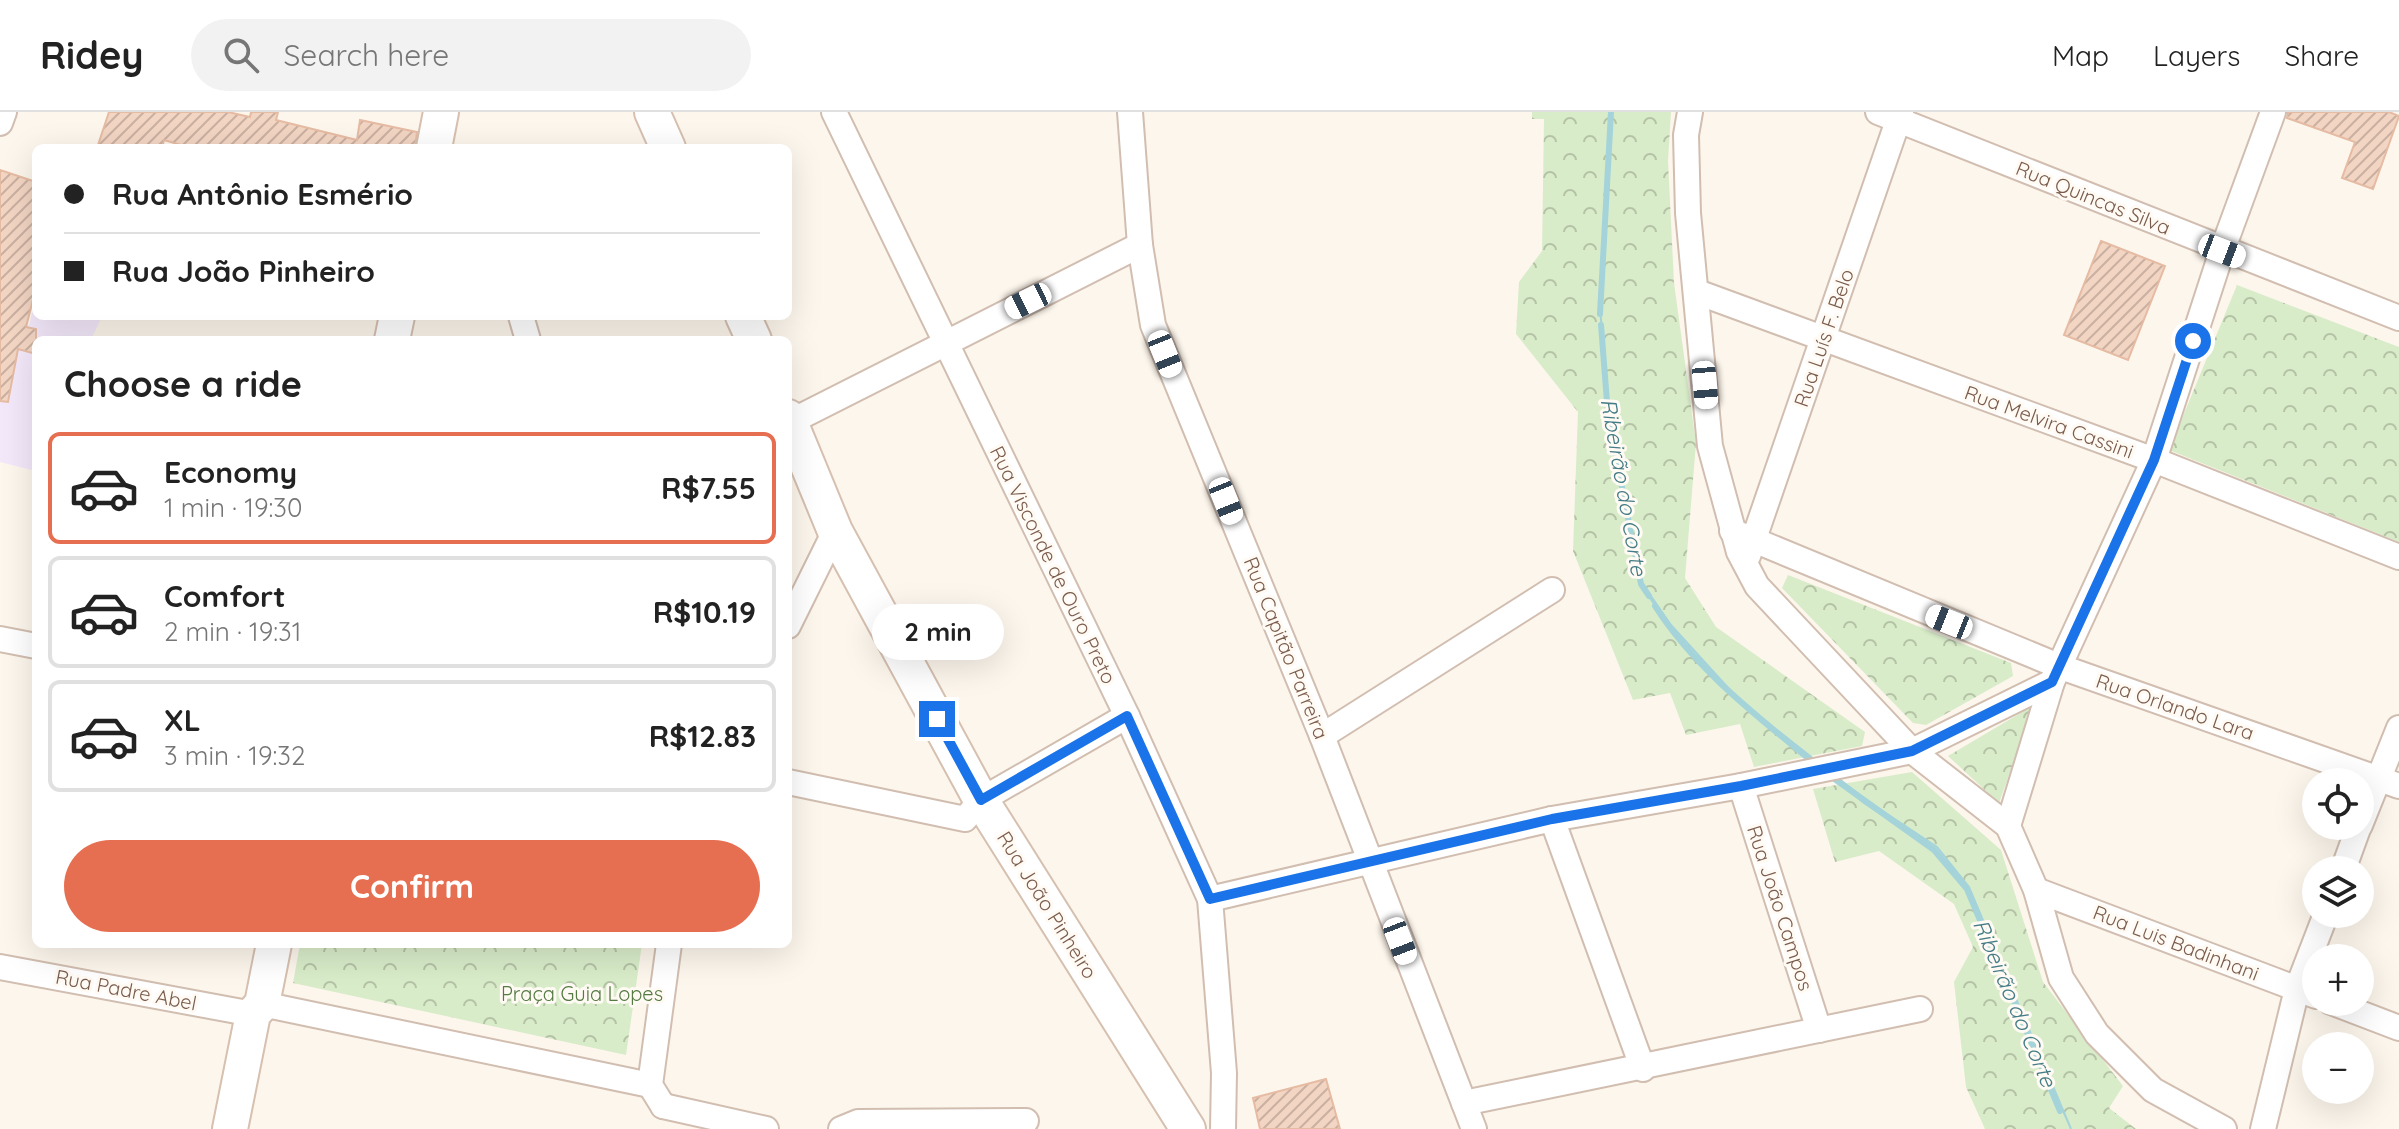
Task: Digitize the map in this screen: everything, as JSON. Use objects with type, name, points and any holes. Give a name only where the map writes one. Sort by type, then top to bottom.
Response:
[{"type":"street","points":[[0,123],[4,112]]},
{"type":"street","points":[[652,112],[666,144]]},
{"type":"street","name":"Rua Visconde de Ouro Preto","points":[[834,112],[1127,716],[1210,899],[1224,1073],[1223,1129]]},
{"type":"street","name":"Rua Capitão Parreira","points":[[1130,112],[1140,245],[1153,325],[1322,736],[1474,1129]]},
{"type":"street","points":[[1690,112],[1686,135],[1688,213],[1710,446],[1757,586],[1912,751],[2008,826],[2036,890],[2061,978],[2097,1034],[2153,1090],[2224,1129]]},
{"type":"street","points":[[2008,826],[2057,675],[2154,460],[2222,251],[2273,112]]},
{"type":"street","name":"Rua Quincas Silva","points":[[1893,114],[2222,251],[2399,318]]},
{"type":"street","name":"Rua Luís F. Belo","points":[[1743,545],[1824,339],[1893,114]]},
{"type":"street","points":[[792,418],[1140,245]]},
{"type":"street","name":"Rua Melvira Cassini","points":[[1697,292],[2154,460],[2399,557]]},
{"type":"street","name":"Rua João Pinheiro","points":[[792,427],[835,531],[981,800],[1188,1129]]},
{"type":"street","points":[[792,618],[835,531]]},
{"type":"street","name":"Rua Orlando Lara","points":[[1743,545],[2057,675],[2388,782]]},
{"type":"street","points":[[1322,736],[1552,590]]},
{"type":"street","points":[[0,639],[32,645]]},
{"type":"street","points":[[1210,899],[1369,859],[1552,819],[1874,761],[1912,751],[2057,675]]},
{"type":"street","points":[[792,783],[965,819],[981,800],[1127,716]]},
{"type":"street","points":[[2374,804],[2388,782],[2399,728]]},
{"type":"street","name":"Rua João Campos","points":[[1741,786],[1819,1030]]},
{"type":"street","points":[[1552,819],[1643,1069]]},
{"type":"street","name":"Rua Luis Badinhani","points":[[2036,890],[2302,990]]},
{"type":"street","points":[[230,1129],[273,948]]},
{"type":"street","points":[[668,948],[650,1085],[662,1118],[766,1129]]},
{"type":"street","name":"Rua Padre Abel","points":[[0,967],[257,1009]]},
{"type":"street","points":[[2263,1129],[2302,1005]]},
{"type":"street","points":[[257,1009],[650,1085]]},
{"type":"street","points":[[1464,1103],[1643,1069],[1920,1009]]},
{"type":"street","points":[[2368,1016],[2399,1028]]},
{"type":"street","points":[[841,1129],[858,1122],[1026,1121]]},
{"type":"shaded area","points":[[32,313],[32,320],[100,320],[93,336],[32,336],[32,470],[0,462],[0,347],[8,319],[29,325]]},
{"type":"green space","points":[[1532,112],[1671,112],[1668,161],[1674,283],[1696,443],[1685,578],[1716,627],[1865,732],[1862,746],[1754,767],[1740,724],[1686,735],[1670,693],[1633,700],[1573,551],[1578,412],[1516,334],[1519,282],[1542,251],[1544,119],[1532,119]]},
{"type":"green space","points":[[2237,285],[2399,347],[2399,542],[2169,450]]},
{"type":"green space","points":[[1788,575],[2011,663],[2013,676],[1926,725],[1913,723],[1782,588]]},
{"type":"green space","points":[[2034,705],[1999,803],[1948,756]]},
{"type":"green space","points":[[1912,772],[2001,850],[2043,982],[2123,1086],[2109,1108],[2136,1129],[1985,1129],[1966,1087],[1954,982],[1973,947],[1954,904],[1879,851],[1835,862],[1813,789]]},
{"type":"green space","name":"Praça Guia Lopes","points":[[299,948],[641,948],[626,1055],[293,983]]},
{"type":"water","points":[[1600,307],[1610,426],[1642,583],[1671,625],[1740,701],[1866,800],[1937,847],[1969,887],[2071,1129],[1967,889],[1934,849],[1864,803],[1739,702],[1669,627],[1641,584],[1609,426]]},
{"type":"building","points":[[109,112],[228,112],[250,117],[251,112],[278,112],[276,120],[357,140],[360,120],[417,132],[416,144],[178,144],[164,140],[163,144],[98,144]]},
{"type":"building","points":[[2288,112],[2389,112],[2399,116],[2373,189],[2342,178],[2355,142],[2287,118]]},
{"type":"building","points":[[0,170],[32,181],[32,304],[26,327],[36,329],[36,336],[32,336],[32,353],[18,349],[8,402],[0,401]]},
{"type":"building","points":[[2101,241],[2165,266],[2128,360],[2064,335]]},
{"type":"building","points":[[1326,1079],[1340,1129],[1260,1129],[1253,1098]]},
{"type":"waterway","name":"Ribeirão do Corte","points":[[1600,314],[1611,112]]},
{"type":"waterway","name":"Ribeirão do Corte","points":[[1601,325],[1607,402]]},
{"type":"waterway","name":"Ribeirão do Corte","points":[[1609,421],[1641,584],[1649,596]]},
{"type":"waterway","name":"Ribeirão do Corte","points":[[1655,606],[1708,671],[1814,763]]},
{"type":"waterway","name":"Ribeirão do Corte","points":[[1829,775],[1934,850],[1967,889],[2060,1111]]},
{"type":"route","points":[[937,719],[981,800],[1127,716],[1210,899],[1369,859],[1552,819],[1874,761],[1912,751],[2052,682],[2154,460],[2193,341]]}]
